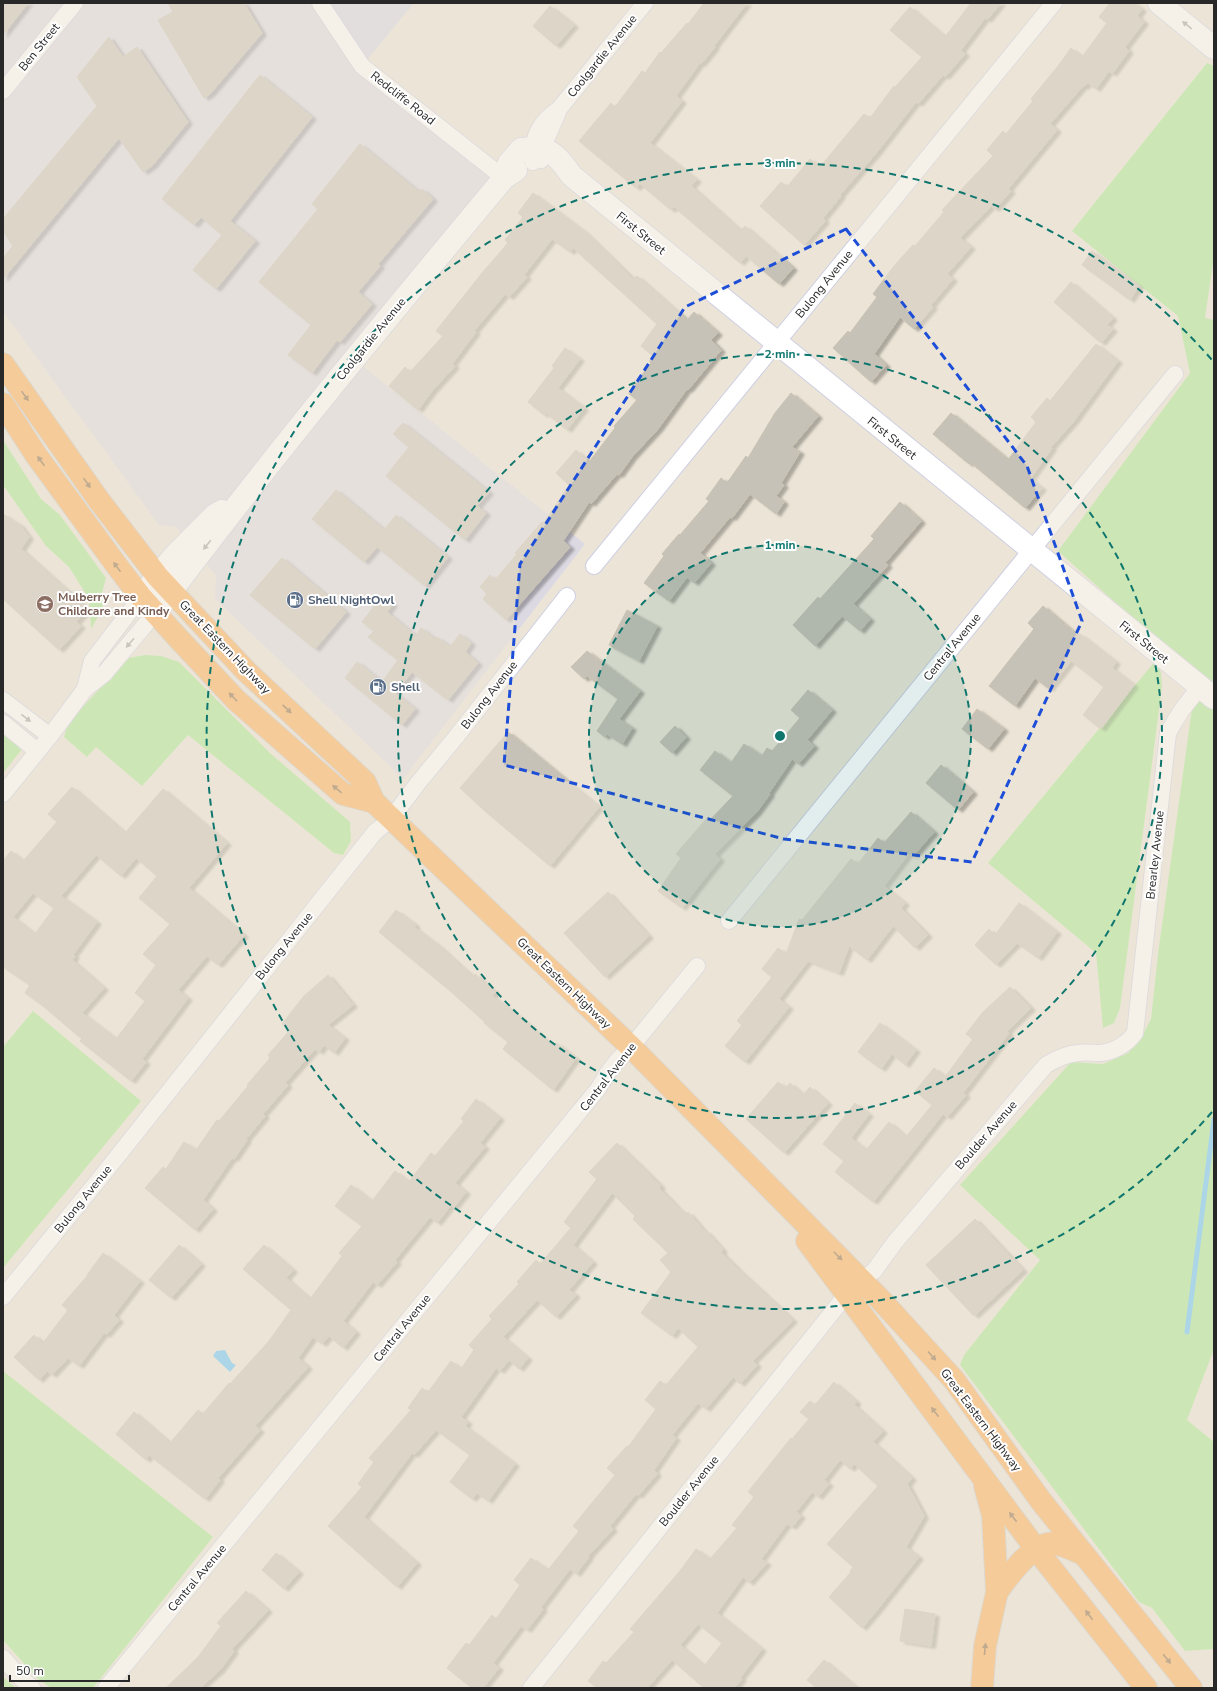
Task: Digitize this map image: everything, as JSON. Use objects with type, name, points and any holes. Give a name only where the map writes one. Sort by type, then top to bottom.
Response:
[{"type":"highway","name":"Great Eastern Highway","points":[[3,364],[98,499],[164,584],[246,671],[365,782],[374,802],[631,1047],[751,1169],[854,1287],[954,1380],[1040,1501],[1191,1688]]},
{"type":"highway","name":"Great Eastern Highway","points":[[3,404],[41,461],[148,605],[236,700],[343,794],[374,802]]},
{"type":"highway","name":"Great Eastern Highway","points":[[854,1287],[981,1474],[1036,1549],[1146,1688]]},
{"type":"highway","points":[[981,1474],[992,1516],[997,1592],[985,1646],[982,1688]]},
{"type":"highway","points":[[997,1592],[1011,1572],[1036,1549],[1046,1544],[1052,1544],[1083,1554]]},
{"type":"street","name":"Ben Street","points":[[3,91],[75,3]]},
{"type":"street","name":"Redcliffe Road","points":[[320,3],[362,66],[504,178]]},
{"type":"street","name":"Coolgardie Avenue","points":[[3,794],[50,736],[84,689],[104,674],[148,605],[164,584],[239,502],[354,359],[504,178],[509,163],[515,155],[521,149],[537,154],[539,128],[549,115],[559,109],[645,3]]},
{"type":"street","name":"Bulong Avenue","points":[[594,566],[1054,3]]},
{"type":"street","points":[[1159,3],[1214,48]]},
{"type":"street","points":[[1182,3],[1214,30]]},
{"type":"street","name":"First Street","points":[[537,154],[557,156],[572,176],[1207,693]]},
{"type":"street","name":"Central Avenue","points":[[729,920],[1175,374]]},
{"type":"street","name":"Bulong Avenue","points":[[3,1297],[101,1177],[375,832],[392,819],[418,783],[567,596]]},
{"type":"street","name":"Brearley Avenue","points":[[1135,1033],[1168,733],[1176,717],[1193,695],[1207,693]]},
{"type":"street","points":[[3,700],[50,736]]},
{"type":"street","points":[[3,723],[37,751]]},
{"type":"street","name":"Central Avenue","points":[[106,1688],[598,1090],[607,1074],[617,1061],[631,1047],[697,966]]},
{"type":"street","name":"Boulder Avenue","points":[[531,1688],[854,1287],[874,1271],[895,1242],[1046,1065],[1060,1057],[1079,1052],[1102,1053],[1117,1049],[1128,1042],[1135,1033]]},
{"type":"street","points":[[3,1658],[18,1676],[32,1688]]},
{"type":"highlighted area","points":[[846,229],[1027,466],[1082,621],[972,862],[784,839],[504,765],[520,564],[685,307]]},
{"type":"shaded area","points":[[3,3],[320,3],[362,66],[507,173],[354,359],[585,544],[403,779],[215,599],[216,576],[176,527],[159,525],[3,312]]},
{"type":"shaded area","points":[[320,3],[414,3],[362,66]]},
{"type":"green space","points":[[1207,63],[1214,66],[1214,256],[1205,318],[1214,320],[1214,1349],[1187,1420],[1214,1442],[1214,1649],[1185,1651],[1152,1608],[1139,1602],[960,1365],[964,1355],[1040,1260],[960,1185],[1071,1062],[1103,1064],[1128,1053],[1140,1040],[1151,1019],[1158,954],[1197,672],[1155,638],[1058,551],[1190,373],[1178,316],[1072,231]]},
{"type":"green space","points":[[3,440],[41,499],[60,515],[106,578],[102,593],[103,608],[91,629],[89,599],[69,567],[46,546],[3,485]]},
{"type":"green space","points":[[145,655],[161,656],[179,662],[270,753],[350,822],[351,841],[343,855],[334,853],[188,735],[142,786],[96,747],[87,757],[64,737],[74,716],[129,658]]},
{"type":"green space","points":[[1156,660],[1161,673],[1162,687],[1120,1008],[1114,1023],[1103,1028],[1096,953],[988,863]]},
{"type":"green space","points":[[3,731],[23,748],[3,773]]},
{"type":"green space","points":[[33,1011],[141,1101],[3,1268],[3,1047]]},
{"type":"green space","points":[[3,1371],[213,1537],[93,1688],[51,1688],[37,1678],[3,1640]]},
{"type":"green space","points":[[3,1677],[16,1688],[3,1688]]},
{"type":"water","points":[[225,1350],[232,1363],[236,1365],[230,1372],[213,1356],[216,1351]]},
{"type":"building","points":[[3,3],[28,3],[3,35]]},
{"type":"building","points":[[168,3],[244,3],[262,33],[210,94],[204,98],[158,20],[173,12]]},
{"type":"building","points":[[704,3],[747,3],[714,46],[715,47],[701,64],[700,63],[676,96],[682,101],[650,143],[697,180],[691,186],[741,231],[745,226],[793,268],[779,284],[746,256],[740,263],[674,207],[671,210],[640,184],[636,188],[579,141],[611,103],[615,107],[642,71],[645,73],[660,52],[661,53],[687,23],[688,24]]},
{"type":"building","points":[[971,3],[1001,3],[987,20],[985,18],[961,50],[965,54],[945,77],[943,75],[918,104],[916,102],[877,152],[840,195],[841,196],[823,218],[825,221],[804,245],[760,206],[781,182],[787,187],[810,159],[820,167],[864,114],[870,118],[894,86],[895,87],[922,57],[890,30],[910,7],[945,37]]},
{"type":"building","points":[[1110,3],[1134,3],[1142,9],[1137,16],[1144,22],[1125,47],[1129,51],[1112,74],[1109,71],[1096,89],[1088,83],[1084,87],[1083,86],[1050,124],[1057,130],[1008,189],[1011,191],[995,209],[991,206],[960,238],[971,247],[947,274],[953,279],[931,305],[933,307],[914,329],[900,317],[874,354],[886,365],[871,382],[833,348],[848,331],[850,333],[877,297],[873,294],[894,266],[913,245],[915,246],[944,212],[942,210],[993,156],[987,150],[1003,131],[1006,134],[1033,101],[1031,99],[1071,48],[1082,57],[1107,23],[1099,17]]},
{"type":"building","points":[[550,6],[574,25],[556,46],[533,26]]},
{"type":"building","points":[[109,37],[123,57],[137,47],[188,122],[152,166],[143,172],[119,138],[3,279],[3,258],[13,246],[3,231],[3,219],[97,106],[77,77]]},
{"type":"building","points":[[260,75],[312,117],[230,221],[255,241],[216,289],[193,270],[222,235],[201,217],[194,225],[162,199]]},
{"type":"building","points":[[360,144],[419,192],[422,189],[433,199],[378,264],[380,266],[358,292],[372,304],[340,342],[337,340],[312,373],[288,355],[311,325],[259,282],[318,209],[312,204]]},
{"type":"building","points":[[533,193],[585,232],[633,279],[637,276],[687,320],[694,312],[718,333],[711,340],[721,350],[688,390],[687,389],[658,429],[632,457],[619,475],[617,474],[591,504],[589,502],[563,541],[570,547],[506,620],[483,599],[487,594],[480,587],[490,575],[495,580],[517,554],[515,553],[542,522],[544,523],[569,485],[556,473],[576,450],[589,462],[615,428],[614,426],[637,400],[628,393],[651,363],[649,361],[653,356],[641,346],[657,324],[573,248],[570,252],[552,239],[524,275],[527,277],[509,297],[505,294],[474,331],[476,332],[452,364],[455,366],[432,391],[418,410],[389,386],[405,367],[410,372],[443,336],[436,331],[508,243],[505,240],[523,217],[518,213]]},
{"type":"building","points":[[1092,251],[1139,286],[1130,300],[1082,265]]},
{"type":"building","points":[[1071,282],[1113,318],[1107,325],[1113,329],[1101,343],[1054,302]]},
{"type":"building","points":[[1096,344],[1118,361],[1074,421],[1051,447],[1052,448],[1030,479],[1042,488],[1025,508],[970,462],[969,464],[933,434],[951,413],[1008,460],[1036,422],[1031,417],[1047,398],[1050,401]]},
{"type":"building","points":[[565,348],[580,359],[558,388],[584,408],[567,430],[546,413],[544,415],[528,402],[554,368],[552,366]]},
{"type":"building","points":[[791,393],[818,416],[792,447],[800,452],[781,483],[784,485],[776,496],[784,502],[776,514],[750,494],[732,518],[730,517],[700,553],[711,563],[694,583],[687,577],[669,601],[644,583],[664,556],[662,554],[709,501],[706,499],[721,478],[727,483],[746,456],[748,458],[775,413]]},
{"type":"building","points":[[403,423],[489,492],[477,506],[486,513],[465,540],[386,476],[409,447],[393,434]]},
{"type":"building","points":[[336,490],[384,530],[396,515],[448,557],[425,586],[377,547],[364,562],[312,519]]},
{"type":"building","points":[[900,502],[921,521],[885,563],[888,565],[853,604],[870,619],[860,631],[842,616],[815,646],[793,625],[818,597],[820,599],[874,539],[871,536]]},
{"type":"building","name":"Mulberry Tree Childcare and Kindy","points":[[3,514],[20,525],[29,537],[21,549],[88,609],[76,622],[81,626],[59,650],[3,599]]},
{"type":"building","points":[[282,558],[346,612],[315,649],[250,595]]},
{"type":"building","points":[[382,596],[393,604],[387,612],[416,636],[421,628],[435,639],[437,637],[450,647],[460,634],[471,643],[465,652],[478,663],[448,700],[412,672],[395,693],[415,709],[402,725],[345,678],[357,662],[382,682],[398,660],[368,637],[374,631],[362,622]]},
{"type":"building","points":[[1043,606],[1078,636],[1080,634],[1116,662],[1112,668],[1134,685],[1101,729],[1083,715],[1104,687],[1071,661],[1049,689],[1035,678],[1015,706],[989,686],[1034,629],[1028,623]]},
{"type":"building","points":[[627,610],[657,626],[639,661],[609,645]]},
{"type":"building","points":[[587,651],[640,691],[619,719],[632,728],[622,744],[607,734],[605,737],[597,731],[618,699],[587,676],[584,679],[571,667]]},
{"type":"building","points":[[808,690],[832,710],[807,740],[814,746],[798,764],[792,759],[756,813],[715,854],[720,859],[682,908],[658,891],[681,858],[676,854],[708,817],[710,820],[733,796],[700,770],[715,751],[731,763],[744,744],[762,756],[767,748],[772,751],[800,718],[791,710]]},
{"type":"building","points":[[977,709],[1004,729],[988,749],[962,729]]},
{"type":"building","points":[[675,726],[686,737],[672,753],[660,742]]},
{"type":"building","points":[[508,732],[599,807],[550,866],[460,788]]},
{"type":"building","points":[[941,765],[973,792],[958,810],[926,783]]},
{"type":"building","points":[[72,787],[125,833],[163,789],[227,843],[189,888],[244,935],[218,965],[207,956],[178,990],[188,998],[142,1059],[146,1062],[131,1081],[80,1041],[82,1039],[42,1005],[25,993],[30,985],[3,967],[3,861],[11,851],[23,861],[57,822],[48,814]],"holes":[[[96,855],[121,876],[136,858],[157,876],[139,898],[170,924],[143,954],[156,965],[135,993],[145,1001],[116,1039],[82,1013],[104,988],[72,960],[75,956],[73,955],[97,922],[61,896]],[[33,893],[54,908],[35,934],[13,917]]]},
{"type":"building","points":[[911,812],[934,832],[913,856],[909,853],[884,886],[905,903],[901,908],[928,935],[915,948],[893,926],[867,960],[849,946],[839,973],[808,961],[779,999],[789,1007],[745,1062],[725,1046],[742,1025],[737,1021],[772,977],[762,969],[778,948],[786,954],[799,919],[802,920],[851,859],[858,864],[878,838],[884,843]]},
{"type":"building","points":[[608,892],[649,936],[605,977],[564,933]]},
{"type":"building","points":[[1019,903],[1057,932],[1038,958],[1017,943],[996,965],[975,945],[989,929],[995,935]]},
{"type":"building","points":[[396,910],[416,925],[414,927],[439,946],[473,977],[475,974],[495,992],[492,996],[520,1017],[553,1047],[556,1043],[576,1058],[553,1090],[503,1049],[508,1042],[484,1023],[485,1022],[448,989],[379,932]]},
{"type":"building","points":[[328,975],[353,1005],[328,1025],[345,1038],[334,1053],[324,1045],[319,1052],[315,1049],[285,1083],[288,1085],[263,1114],[265,1116],[246,1139],[247,1140],[234,1159],[232,1158],[203,1200],[213,1209],[195,1230],[145,1188],[163,1167],[166,1169],[184,1142],[196,1150],[217,1120],[219,1121],[248,1086],[247,1085],[270,1058],[268,1055],[290,1030],[282,1024],[304,996]]},
{"type":"building","points":[[1010,987],[1031,1008],[1007,1031],[1009,1033],[963,1093],[966,1095],[947,1117],[943,1114],[873,1202],[835,1172],[844,1161],[823,1144],[855,1103],[869,1114],[851,1138],[866,1150],[889,1122],[906,1137],[932,1105],[915,1091],[934,1068],[945,1077],[973,1039],[966,1034],[983,1012]]},
{"type":"building","points":[[880,1023],[916,1050],[905,1065],[892,1054],[881,1069],[858,1052]]},
{"type":"building","points":[[778,1082],[786,1088],[790,1083],[803,1095],[810,1087],[828,1103],[784,1153],[746,1119]]},
{"type":"building","points":[[476,1099],[500,1118],[480,1143],[485,1147],[455,1183],[466,1192],[454,1207],[451,1205],[437,1223],[430,1217],[395,1260],[397,1262],[377,1285],[373,1282],[343,1321],[356,1332],[343,1348],[329,1336],[322,1344],[313,1337],[298,1358],[308,1367],[255,1426],[260,1430],[218,1478],[220,1480],[205,1499],[149,1455],[146,1460],[116,1434],[134,1412],[170,1443],[198,1410],[203,1414],[229,1383],[230,1384],[269,1341],[291,1310],[243,1269],[264,1245],[293,1270],[286,1278],[310,1299],[342,1256],[339,1253],[362,1226],[335,1206],[351,1185],[372,1201],[395,1171],[409,1182],[431,1153],[435,1156],[464,1121],[461,1119]]},
{"type":"building","points":[[617,1143],[661,1186],[659,1188],[685,1215],[688,1212],[723,1250],[721,1252],[793,1320],[753,1361],[757,1365],[740,1384],[733,1377],[706,1409],[698,1403],[672,1435],[676,1438],[654,1470],[657,1474],[638,1496],[636,1494],[610,1526],[613,1529],[588,1556],[589,1557],[576,1574],[570,1569],[541,1607],[543,1609],[527,1630],[521,1626],[493,1663],[499,1668],[483,1688],[472,1688],[447,1668],[466,1643],[469,1645],[492,1615],[496,1619],[520,1585],[514,1580],[531,1558],[548,1570],[579,1531],[573,1526],[615,1475],[607,1468],[627,1446],[628,1447],[656,1409],[645,1400],[660,1381],[666,1385],[698,1347],[678,1328],[672,1336],[641,1313],[671,1272],[660,1260],[668,1253],[633,1219],[635,1216],[612,1193],[573,1245],[593,1262],[569,1290],[576,1295],[556,1317],[537,1300],[503,1337],[528,1358],[519,1369],[509,1360],[500,1371],[496,1368],[461,1417],[468,1422],[465,1426],[515,1464],[488,1501],[477,1493],[472,1499],[450,1482],[470,1455],[436,1430],[414,1455],[412,1453],[364,1517],[417,1563],[397,1587],[328,1526],[362,1487],[358,1484],[374,1462],[369,1458],[411,1410],[408,1408],[422,1388],[428,1392],[451,1361],[461,1369],[474,1350],[469,1345],[492,1319],[489,1316],[519,1284],[517,1282],[536,1260],[540,1264],[571,1228],[564,1222],[597,1179],[589,1172]]},
{"type":"building","points":[[975,1219],[1023,1270],[974,1316],[926,1265]]},
{"type":"building","points":[[179,1245],[201,1264],[171,1298],[149,1280]]},
{"type":"building","points":[[103,1253],[140,1281],[114,1315],[119,1320],[106,1335],[104,1333],[79,1366],[68,1358],[52,1375],[47,1371],[39,1380],[14,1357],[34,1335],[43,1343],[68,1310],[62,1305],[88,1275]]},
{"type":"building","points":[[834,1382],[857,1402],[854,1405],[883,1431],[873,1442],[912,1478],[907,1484],[924,1516],[906,1547],[919,1557],[878,1609],[862,1628],[829,1597],[851,1572],[850,1571],[853,1567],[827,1544],[878,1486],[854,1464],[850,1469],[840,1460],[824,1480],[829,1484],[818,1497],[812,1492],[796,1512],[801,1516],[792,1527],[787,1524],[761,1559],[767,1563],[749,1583],[743,1577],[717,1613],[762,1649],[740,1678],[742,1679],[734,1688],[704,1688],[672,1660],[647,1688],[598,1688],[588,1681],[603,1661],[606,1663],[634,1632],[630,1629],[680,1571],[696,1549],[710,1559],[737,1528],[732,1525],[754,1497],[748,1492],[791,1438],[792,1439],[809,1419],[800,1412],[810,1401],[815,1405]],"holes":[[[698,1624],[722,1643],[704,1666],[680,1645]]]},
{"type":"building","points":[[276,1553],[299,1572],[284,1589],[262,1570]]},
{"type":"building","points":[[246,1591],[268,1610],[232,1649],[234,1651],[220,1670],[200,1688],[166,1688],[198,1657],[221,1626],[217,1623]]},
{"type":"building","points":[[905,1609],[935,1614],[931,1646],[900,1641]]},
{"type":"building","points":[[824,1660],[857,1688],[817,1688],[807,1680]]},
{"type":"waterway","points":[[1187,1332],[1214,1119]]},
{"type":"place","name":"Shell NightOwl","points":[[295,600]]},
{"type":"place","name":"Mulberry Tree Childcare and Kindy","points":[[45,604]]},
{"type":"place","name":"Shell","points":[[378,687]]}]
